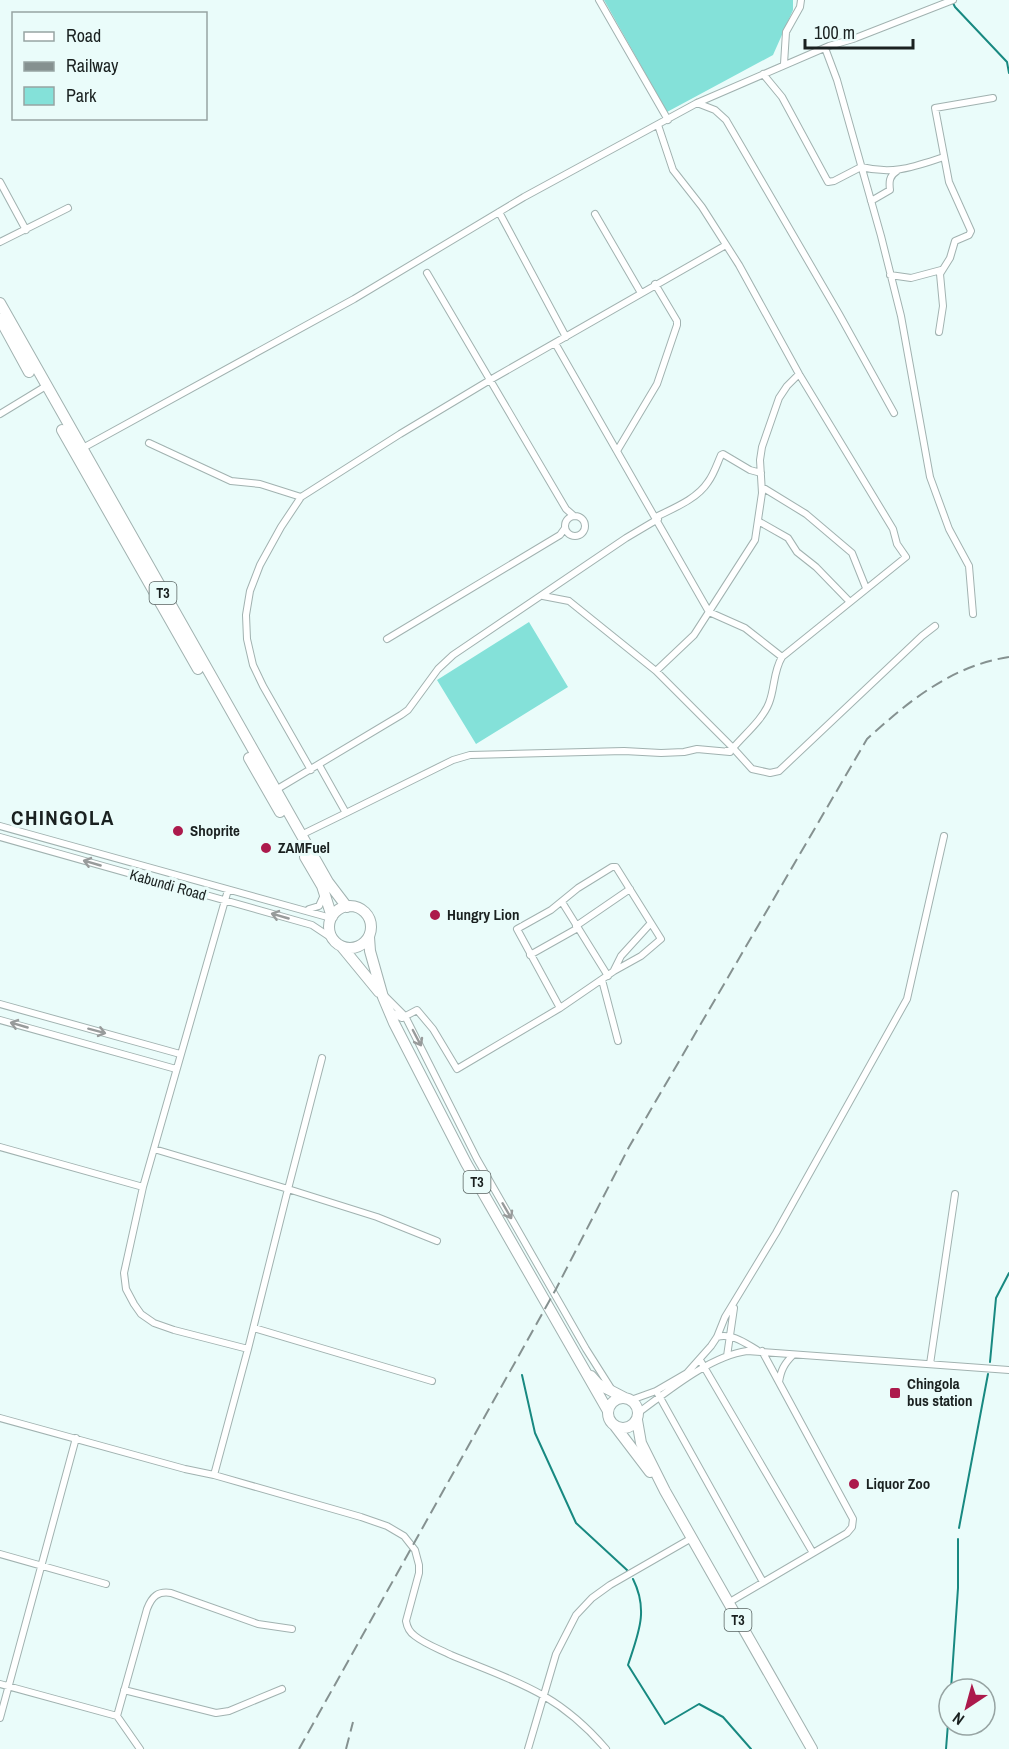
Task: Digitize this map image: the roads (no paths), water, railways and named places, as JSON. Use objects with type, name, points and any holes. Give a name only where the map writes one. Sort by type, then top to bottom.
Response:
[{"type":"highway","name":"T3","points":[[0,303],[78,451],[272,792],[324,893],[332,918],[330,931],[333,939],[382,994]]},
{"type":"highway","name":"T3","points":[[0,319],[43,388]]},
{"type":"highway","name":"T3","points":[[272,792],[301,835],[328,882],[347,907],[354,907],[365,912],[371,923],[370,951],[382,994],[466,1163],[608,1411],[609,1420],[664,1491]]},
{"type":"highway","points":[[332,918],[339,910],[347,907]]},
{"type":"highway","points":[[342,947],[358,947],[369,937]]},
{"type":"highway","name":"T3","points":[[579,1363],[598,1384],[635,1403],[641,1443],[664,1491],[812,1749]]},
{"type":"highway","points":[[608,1411],[612,1402],[623,1397]]},
{"type":"highway","points":[[615,1426],[629,1427],[638,1417]]},
{"type":"street","points":[[599,0],[668,120]]},
{"type":"street","points":[[784,64],[786,32],[800,3],[808,0]]},
{"type":"street","points":[[78,451],[354,299],[524,197],[697,103],[784,64],[953,0]]},
{"type":"street","points":[[825,48],[837,80],[891,275],[901,316],[930,477],[949,529],[969,566],[973,614]]},
{"type":"street","points":[[763,74],[782,97],[828,182],[861,166],[880,171],[900,170]]},
{"type":"street","points":[[939,332],[943,306],[939,278],[950,258],[955,241],[969,235],[970,231],[963,210],[952,191],[935,108],[993,98]]},
{"type":"street","points":[[697,103],[715,110],[726,120],[840,314],[894,413]]},
{"type":"street","points":[[658,125],[673,171],[702,207],[747,279],[799,374],[893,529],[897,543],[906,557],[782,657],[775,671],[766,709],[732,750]]},
{"type":"street","points":[[871,201],[890,190],[889,181],[892,174],[944,157]]},
{"type":"street","points":[[0,182],[26,230]]},
{"type":"street","points":[[0,243],[68,208]]},
{"type":"street","points":[[500,212],[566,336]]},
{"type":"street","points":[[595,214],[641,293]]},
{"type":"street","points":[[311,770],[253,665],[247,639],[246,615],[250,591],[260,565],[301,497],[490,380],[726,245]]},
{"type":"street","points":[[891,275],[911,278],[942,270]]},
{"type":"street","points":[[387,639],[560,536],[581,534],[586,526],[582,518],[574,516],[566,509],[427,273]]},
{"type":"street","points":[[617,451],[657,384],[678,321],[655,284]]},
{"type":"street","points":[[555,343],[709,612],[745,628],[782,657]]},
{"type":"street","points":[[656,671],[683,647],[709,612],[755,540],[762,487],[762,447],[774,410],[788,386],[799,374]]},
{"type":"street","points":[[0,414],[43,388]]},
{"type":"street","points":[[149,443],[231,481],[260,484],[301,497]]},
{"type":"street","points":[[272,792],[408,710],[438,669],[453,655],[626,538],[686,501],[708,482],[721,455],[761,473]]},
{"type":"street","points":[[762,487],[806,514],[852,553],[866,588]]},
{"type":"street","points":[[566,509],[566,524],[572,536]]},
{"type":"street","points":[[560,536],[566,524],[574,516]]},
{"type":"street","points":[[758,521],[788,538],[797,552],[816,567],[849,602]]},
{"type":"street","points":[[543,596],[569,601],[656,671],[747,764],[757,771],[770,773],[779,771],[922,636],[936,626]]},
{"type":"street","points":[[301,835],[453,760],[470,755],[732,750]]},
{"type":"street","points":[[319,765],[346,813]]},
{"type":"street","name":"Kabundi Road","points":[[0,825],[332,918]]},
{"type":"street","points":[[638,1417],[658,1394],[687,1373],[700,1360],[717,1337],[725,1317],[735,1304],[907,999],[944,836]]},
{"type":"street","name":"Kabundi Road","points":[[0,837],[312,925],[333,939]]},
{"type":"street","points":[[389,1011],[402,1018],[417,1010],[433,1029],[457,1069],[560,1008],[614,971],[641,956],[660,941],[660,937],[650,924],[619,869],[612,867],[578,888],[551,910],[517,929],[560,1008]]},
{"type":"street","points":[[530,955],[577,927],[630,889]]},
{"type":"street","points":[[228,890],[143,1187],[124,1273],[126,1289],[134,1304],[141,1314],[154,1323],[248,1349]]},
{"type":"street","points":[[306,910],[319,906],[324,893]]},
{"type":"street","points":[[562,902],[605,978],[618,1041]]},
{"type":"street","points":[[614,971],[621,956],[650,924]]},
{"type":"street","points":[[382,994],[405,1016],[477,1159],[586,1349],[623,1397],[658,1394],[738,1352],[759,1351],[1009,1370]]},
{"type":"street","points":[[0,1004],[180,1054]]},
{"type":"street","points":[[0,1020],[176,1069]]},
{"type":"street","points":[[65,1038],[69,1023]]},
{"type":"street","points":[[214,1475],[254,1328],[322,1058]]},
{"type":"street","points":[[0,1147],[143,1187]]},
{"type":"street","points":[[154,1149],[377,1216],[437,1241]]},
{"type":"street","points":[[930,1364],[955,1194]]},
{"type":"street","points":[[727,1356],[735,1304]]},
{"type":"street","points":[[731,1323],[739,1340]]},
{"type":"street","points":[[254,1328],[432,1381]]},
{"type":"street","points":[[717,1337],[730,1337],[759,1351],[779,1383],[853,1519],[848,1533],[728,1603]]},
{"type":"street","points":[[779,1383],[780,1372],[793,1355]]},
{"type":"street","points":[[700,1360],[813,1553]]},
{"type":"street","points":[[658,1394],[763,1582]]},
{"type":"street","points":[[0,1418],[214,1475],[387,1526],[404,1536],[416,1550],[419,1573],[406,1621],[410,1632],[442,1651],[543,1695],[570,1713],[606,1749]]},
{"type":"street","points":[[0,1718],[76,1438]]},
{"type":"street","points":[[528,1749],[556,1654],[576,1615],[592,1598],[690,1539]]},
{"type":"street","points":[[0,1554],[106,1584]]},
{"type":"street","points":[[117,1716],[147,1609],[154,1596],[159,1593],[171,1593],[258,1624],[292,1629]]},
{"type":"street","points":[[0,1684],[117,1716],[140,1749]]},
{"type":"street","points":[[124,1690],[216,1713],[229,1711],[282,1689]]},
{"type":"waterway","points":[[953,3],[1007,62],[1009,73]]},
{"type":"waterway","points":[[990,1362],[996,1298],[1009,1273]]},
{"type":"waterway","points":[[959,1528],[988,1374]]},
{"type":"waterway","points":[[522,1375],[535,1433],[576,1523],[627,1570]]},
{"type":"waterway","points":[[952,1677],[958,1588],[958,1539]]},
{"type":"waterway","points":[[633,1579],[638,1591],[641,1612],[638,1633],[628,1665],[665,1724],[699,1704],[723,1717],[751,1749]]},
{"type":"waterway","points":[[946,1749],[947,1737]]},
{"type":"railway","points":[[299,1749],[556,1289],[629,1147],[867,739],[899,711],[932,687],[968,668],[1009,657]]},
{"type":"railway","points":[[346,1749],[353,1722]]},
{"type":"place","name":"Shoprite","points":[[178,831]]},
{"type":"place","name":"ZAMFuel","points":[[266,848]]},
{"type":"place","name":"Hungry Lion","points":[[435,915]]},
{"type":"place","name":"Chingola bus station","points":[[895,1393]]},
{"type":"place","name":"Liquor Zoo","points":[[854,1484]]},
{"type":"district","name":"CHINGOLA","points":[[63,818]]}]
